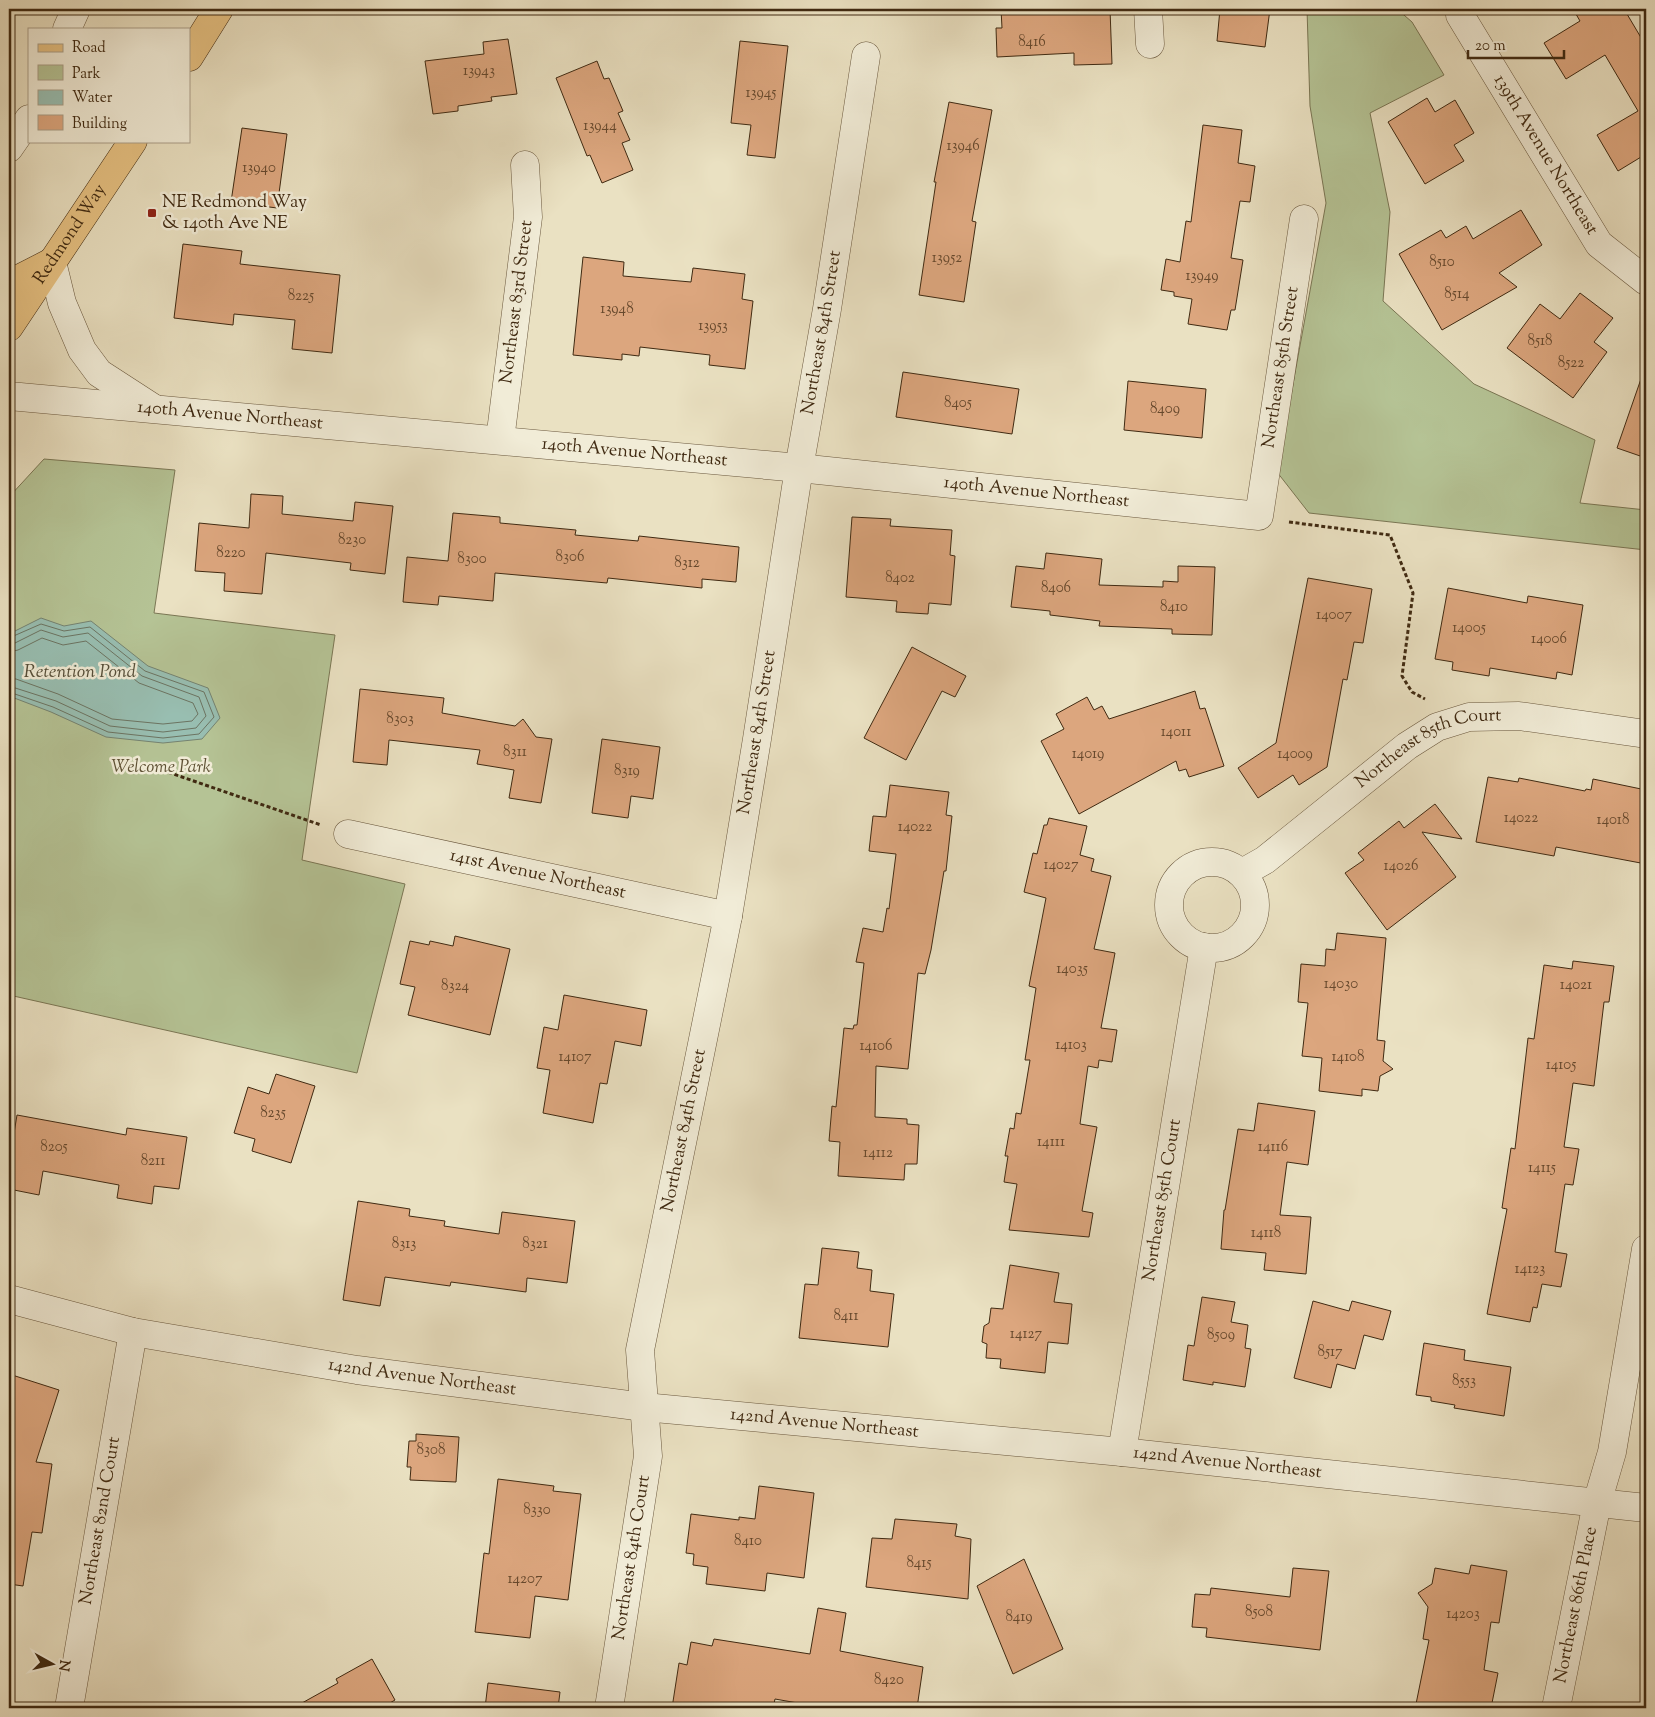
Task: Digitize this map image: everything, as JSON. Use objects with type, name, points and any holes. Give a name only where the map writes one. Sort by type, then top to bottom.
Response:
[{"type":"main road","points":[[190,55],[219,9]]},
{"type":"main road","name":"Redmond Way","points":[[9,327],[132,142]]},
{"type":"main road","points":[[9,284],[52,262]]},
{"type":"street","points":[[67,28],[76,9]]},
{"type":"street","points":[[1148,9],[1150,44]]},
{"type":"street","name":"139th Avenue Northeast","points":[[1456,11],[1599,244],[1646,281]]},
{"type":"street","name":"Northeast 84th Street","points":[[644,1407],[640,1350],[728,916],[758,739],[799,468],[827,309],[866,56]]},
{"type":"street","points":[[9,148],[28,120]]},
{"type":"street","name":"Northeast 83rd Street","points":[[500,440],[528,217],[525,165]]},
{"type":"street","name":"Northeast 85th Street","points":[[1259,516],[1304,218]]},
{"type":"street","points":[[52,262],[62,303],[82,350],[100,373],[157,410]]},
{"type":"street","name":"140th Avenue Northeast","points":[[9,396],[799,468],[1259,516]]},
{"type":"street","name":"Northeast 85th Court","points":[[1242,873],[1265,860],[1407,746],[1437,727],[1469,717],[1519,716],[1646,734]]},
{"type":"street","name":"141st Avenue Northeast","points":[[348,834],[728,916]]},
{"type":"street","points":[[1218,861],[1232,866],[1242,873],[1251,884],[1255,897],[1255,911],[1251,924],[1243,935],[1232,944],[1219,948],[1204,947],[1190,942],[1178,932],[1171,919],[1169,904],[1171,889],[1179,876],[1190,867],[1204,862],[1218,861]]},
{"type":"street","name":"Northeast 85th Court","points":[[1122,1452],[1204,947]]},
{"type":"street","name":"Northeast 86th Place","points":[[1556,1708],[1597,1503],[1612,1452],[1646,1249]]},
{"type":"street","name":"142nd Avenue Northeast","points":[[9,1299],[133,1332],[357,1370],[644,1407],[1122,1452],[1646,1508]]},
{"type":"street","name":"Northeast 82nd Court","points":[[69,1708],[133,1332]]},
{"type":"street","name":"Northeast 84th Court","points":[[609,1708],[648,1456],[644,1407]]},
{"type":"path","points":[[1259,516],[1280,521],[1390,535],[1412,593],[1402,676],[1412,692],[1432,703]]},
{"type":"path","points":[[156,768],[348,834]]},
{"type":"green space","points":[[1307,9],[1397,9],[1412,22],[1444,75],[1370,113],[1390,212],[1383,301],[1474,384],[1595,440],[1580,503],[1646,510],[1646,550],[1309,513],[1277,472],[1326,203],[1310,106]]},
{"type":"green space","name":"Welcome Park","points":[[44,459],[175,470],[154,613],[335,635],[302,860],[405,884],[357,1073],[9,995],[9,497]]},
{"type":"water","name":"Retention Pond","points":[[41,618],[64,626],[91,621],[148,666],[208,688],[220,718],[202,739],[163,743],[106,737],[51,712],[9,696],[9,634]]},
{"type":"building","points":[[1001,9],[1110,9],[1112,64],[1074,65],[1074,53],[997,57],[996,28],[1002,28]]},
{"type":"building","points":[[1220,9],[1270,9],[1265,47],[1217,41]]},
{"type":"building","points":[[1573,9],[1624,9],[1646,46],[1646,154],[1618,171],[1597,135],[1638,111],[1605,55],[1566,79],[1544,43],[1580,21]]},
{"type":"building","points":[[508,39],[517,94],[491,97],[492,101],[458,106],[458,111],[433,114],[425,61],[484,54],[483,42]]},
{"type":"building","points":[[740,41],[788,46],[775,158],[747,155],[751,125],[731,123]]},
{"type":"building","points":[[597,61],[604,79],[609,78],[623,111],[618,113],[630,140],[622,143],[633,170],[602,183],[590,155],[587,156],[556,78]]},
{"type":"building","points":[[1427,98],[1435,112],[1455,100],[1474,133],[1454,145],[1464,161],[1425,184],[1388,122]]},
{"type":"building","points":[[949,102],[992,110],[972,221],[976,222],[964,302],[919,295],[936,182],[934,182]]},
{"type":"building","points":[[1203,125],[1242,130],[1238,163],[1255,166],[1250,202],[1240,201],[1231,258],[1243,260],[1235,310],[1231,310],[1227,330],[1188,324],[1192,299],[1174,296],[1174,292],[1161,290],[1166,259],[1180,262],[1186,221],[1191,222]]},
{"type":"building","points":[[242,128],[287,134],[277,208],[231,202]]},
{"type":"building","points":[[1521,210],[1542,245],[1499,273],[1517,287],[1442,330],[1399,254],[1441,230],[1446,238],[1466,226],[1473,239]]},
{"type":"building","points":[[183,244],[242,251],[240,264],[340,275],[332,353],[292,349],[295,320],[234,314],[233,325],[174,318]]},
{"type":"building","points":[[583,257],[624,262],[623,276],[691,282],[693,268],[745,274],[742,299],[753,301],[745,369],[709,365],[710,355],[640,347],[639,356],[622,354],[622,360],[573,355]]},
{"type":"building","points":[[1580,293],[1613,318],[1594,342],[1607,352],[1573,398],[1507,348],[1540,304],[1560,319]]},
{"type":"building","points":[[903,372],[1019,389],[1012,434],[896,417]]},
{"type":"building","points":[[1642,376],[1646,377],[1646,458],[1617,448]]},
{"type":"building","points":[[1128,381],[1206,389],[1202,438],[1124,430]]},
{"type":"building","points":[[251,494],[283,496],[282,514],[353,521],[355,502],[393,506],[385,574],[350,570],[351,563],[266,553],[262,594],[224,591],[225,573],[195,571],[199,523],[249,528]]},
{"type":"building","points":[[453,513],[500,517],[500,523],[576,530],[575,535],[638,541],[639,536],[739,547],[736,582],[702,579],[702,588],[608,578],[607,583],[495,573],[493,601],[439,596],[438,605],[403,602],[407,557],[448,561]]},
{"type":"building","points":[[852,517],[891,519],[890,526],[952,530],[950,555],[955,556],[951,605],[929,603],[928,614],[896,612],[897,601],[846,597]]},
{"type":"building","points":[[1046,553],[1102,559],[1099,585],[1163,587],[1163,581],[1178,582],[1178,566],[1215,567],[1212,635],[1172,634],[1172,629],[1099,626],[1100,621],[1050,615],[1050,611],[1011,607],[1016,566],[1044,569]]},
{"type":"building","points":[[1308,578],[1372,589],[1363,643],[1354,642],[1347,680],[1343,679],[1327,767],[1299,785],[1293,775],[1258,798],[1238,768],[1276,743]]},
{"type":"building","points":[[1448,588],[1527,603],[1528,596],[1583,605],[1572,675],[1557,672],[1556,679],[1490,668],[1489,676],[1452,670],[1453,662],[1435,659]]},
{"type":"building","points":[[912,647],[966,676],[955,697],[942,691],[906,760],[864,738]]},
{"type":"building","points":[[360,689],[444,698],[442,713],[515,726],[523,719],[536,737],[552,739],[541,803],[509,798],[514,770],[477,764],[480,750],[389,740],[387,765],[353,762]]},
{"type":"building","points":[[1195,691],[1200,709],[1205,708],[1224,766],[1189,777],[1186,769],[1179,771],[1176,761],[1079,814],[1041,741],[1064,729],[1056,714],[1087,697],[1094,710],[1102,706],[1109,719]]},
{"type":"building","points":[[602,739],[660,747],[653,799],[631,796],[628,818],[592,813]]},
{"type":"building","points":[[1488,777],[1518,782],[1519,778],[1585,791],[1586,789],[1591,790],[1593,779],[1646,790],[1646,864],[1556,847],[1554,856],[1476,842]]},
{"type":"building","points":[[890,785],[949,792],[946,815],[952,816],[946,871],[944,871],[931,950],[925,974],[918,973],[908,1069],[876,1066],[875,1117],[907,1119],[907,1124],[919,1125],[917,1164],[905,1164],[904,1180],[838,1176],[840,1142],[829,1141],[832,1106],[836,1107],[844,1028],[853,1029],[854,1025],[857,1025],[864,963],[856,962],[863,928],[883,932],[887,908],[889,909],[896,854],[869,851],[873,816],[886,817]]},
{"type":"building","points":[[1435,804],[1462,839],[1422,832],[1456,877],[1387,930],[1345,873],[1364,860],[1358,853],[1399,821],[1404,828]]},
{"type":"building","points":[[1049,818],[1087,826],[1080,855],[1094,859],[1091,871],[1111,876],[1094,949],[1115,953],[1101,1028],[1117,1030],[1112,1062],[1099,1060],[1098,1068],[1088,1066],[1080,1124],[1097,1127],[1082,1211],[1093,1213],[1089,1237],[1009,1230],[1017,1184],[1004,1182],[1008,1156],[1005,1156],[1010,1128],[1014,1129],[1016,1113],[1021,1114],[1030,1060],[1025,1060],[1036,988],[1029,986],[1046,898],[1024,892],[1033,853],[1037,854],[1044,825],[1047,825]]},
{"type":"building","points":[[1337,933],[1386,938],[1377,1040],[1385,1041],[1383,1061],[1393,1069],[1380,1076],[1378,1091],[1362,1089],[1362,1096],[1319,1091],[1322,1058],[1302,1056],[1308,1003],[1298,1002],[1301,964],[1325,966],[1326,949],[1335,950]]},
{"type":"building","points":[[455,936],[510,949],[490,1035],[408,1015],[415,987],[400,984],[410,941],[429,945],[430,941],[453,946]]},
{"type":"building","points":[[1573,961],[1614,966],[1609,1002],[1604,1002],[1594,1086],[1573,1083],[1564,1147],[1579,1149],[1573,1185],[1565,1184],[1555,1252],[1567,1254],[1561,1287],[1542,1284],[1537,1308],[1533,1307],[1530,1322],[1487,1314],[1507,1209],[1502,1208],[1511,1148],[1515,1149],[1528,1038],[1534,1039],[1544,965],[1572,969]]},
{"type":"building","points":[[564,995],[647,1010],[641,1046],[615,1041],[607,1084],[600,1083],[593,1123],[543,1113],[550,1070],[537,1068],[544,1027],[558,1030]]},
{"type":"building","points":[[276,1074],[315,1086],[291,1163],[252,1151],[255,1139],[234,1133],[248,1087],[269,1094]]},
{"type":"building","points":[[1258,1103],[1315,1111],[1308,1165],[1287,1162],[1280,1215],[1311,1217],[1306,1274],[1264,1270],[1266,1253],[1221,1249],[1224,1210],[1238,1129],[1254,1131]]},
{"type":"building","points":[[17,1115],[126,1135],[127,1128],[187,1137],[179,1189],[154,1186],[152,1204],[117,1198],[119,1185],[43,1171],[39,1195],[9,1189],[9,1164]]},
{"type":"building","points":[[358,1201],[410,1209],[409,1216],[445,1221],[444,1226],[499,1234],[502,1212],[575,1221],[567,1283],[527,1278],[526,1292],[451,1282],[450,1286],[385,1277],[380,1306],[343,1300]]},
{"type":"building","points":[[822,1248],[859,1252],[857,1268],[872,1270],[870,1291],[894,1294],[888,1347],[799,1338],[805,1284],[818,1285]]},
{"type":"building","points":[[1010,1265],[1059,1273],[1054,1302],[1072,1304],[1068,1344],[1048,1342],[1045,1373],[1000,1368],[1001,1359],[986,1358],[987,1344],[982,1342],[984,1326],[989,1323],[991,1308],[1003,1309]]},
{"type":"building","points":[[1202,1297],[1235,1302],[1231,1322],[1248,1325],[1245,1348],[1251,1349],[1245,1387],[1213,1382],[1213,1385],[1183,1380],[1188,1345],[1194,1346]]},
{"type":"building","points":[[1313,1301],[1349,1311],[1352,1301],[1391,1311],[1383,1340],[1364,1335],[1355,1369],[1337,1364],[1331,1388],[1294,1378]]},
{"type":"building","points":[[1424,1343],[1465,1350],[1464,1360],[1511,1367],[1504,1416],[1454,1408],[1455,1405],[1431,1401],[1431,1397],[1416,1395]]},
{"type":"building","points":[[9,1374],[59,1390],[36,1462],[52,1464],[42,1533],[32,1532],[23,1586],[9,1584]]},
{"type":"building","points":[[416,1434],[459,1437],[456,1482],[410,1480],[411,1467],[407,1467],[409,1441],[416,1441]]},
{"type":"building","points":[[498,1479],[554,1486],[553,1491],[581,1494],[568,1600],[535,1596],[530,1638],[475,1632],[484,1553],[489,1554]]},
{"type":"building","points":[[759,1486],[814,1493],[804,1578],[767,1573],[765,1591],[706,1584],[708,1567],[693,1565],[694,1554],[686,1553],[691,1514],[739,1520],[739,1517],[755,1519]]},
{"type":"building","points":[[895,1519],[957,1524],[955,1536],[971,1539],[968,1599],[866,1587],[872,1538],[892,1539]]},
{"type":"building","points":[[1024,1559],[1063,1649],[1013,1674],[977,1586]]},
{"type":"building","points":[[1471,1565],[1507,1571],[1499,1623],[1491,1622],[1484,1670],[1498,1673],[1491,1708],[1423,1708],[1423,1706],[1416,1704],[1429,1640],[1423,1639],[1428,1607],[1418,1593],[1432,1584],[1435,1568],[1469,1574]]},
{"type":"building","points":[[1293,1568],[1329,1571],[1320,1650],[1206,1637],[1207,1628],[1192,1627],[1195,1594],[1210,1595],[1211,1588],[1290,1597]]},
{"type":"building","points":[[818,1608],[846,1613],[840,1651],[923,1667],[917,1708],[826,1708],[775,1699],[773,1708],[672,1708],[679,1663],[687,1665],[691,1642],[712,1646],[714,1639],[810,1654]]},
{"type":"building","points":[[372,1659],[395,1700],[381,1708],[293,1708],[338,1683],[336,1679]]},
{"type":"building","points":[[488,1683],[560,1692],[558,1708],[485,1708]]},
{"type":"place","name":"NE Redmond Way & 140th Ave NE","points":[[152,213]]}]
